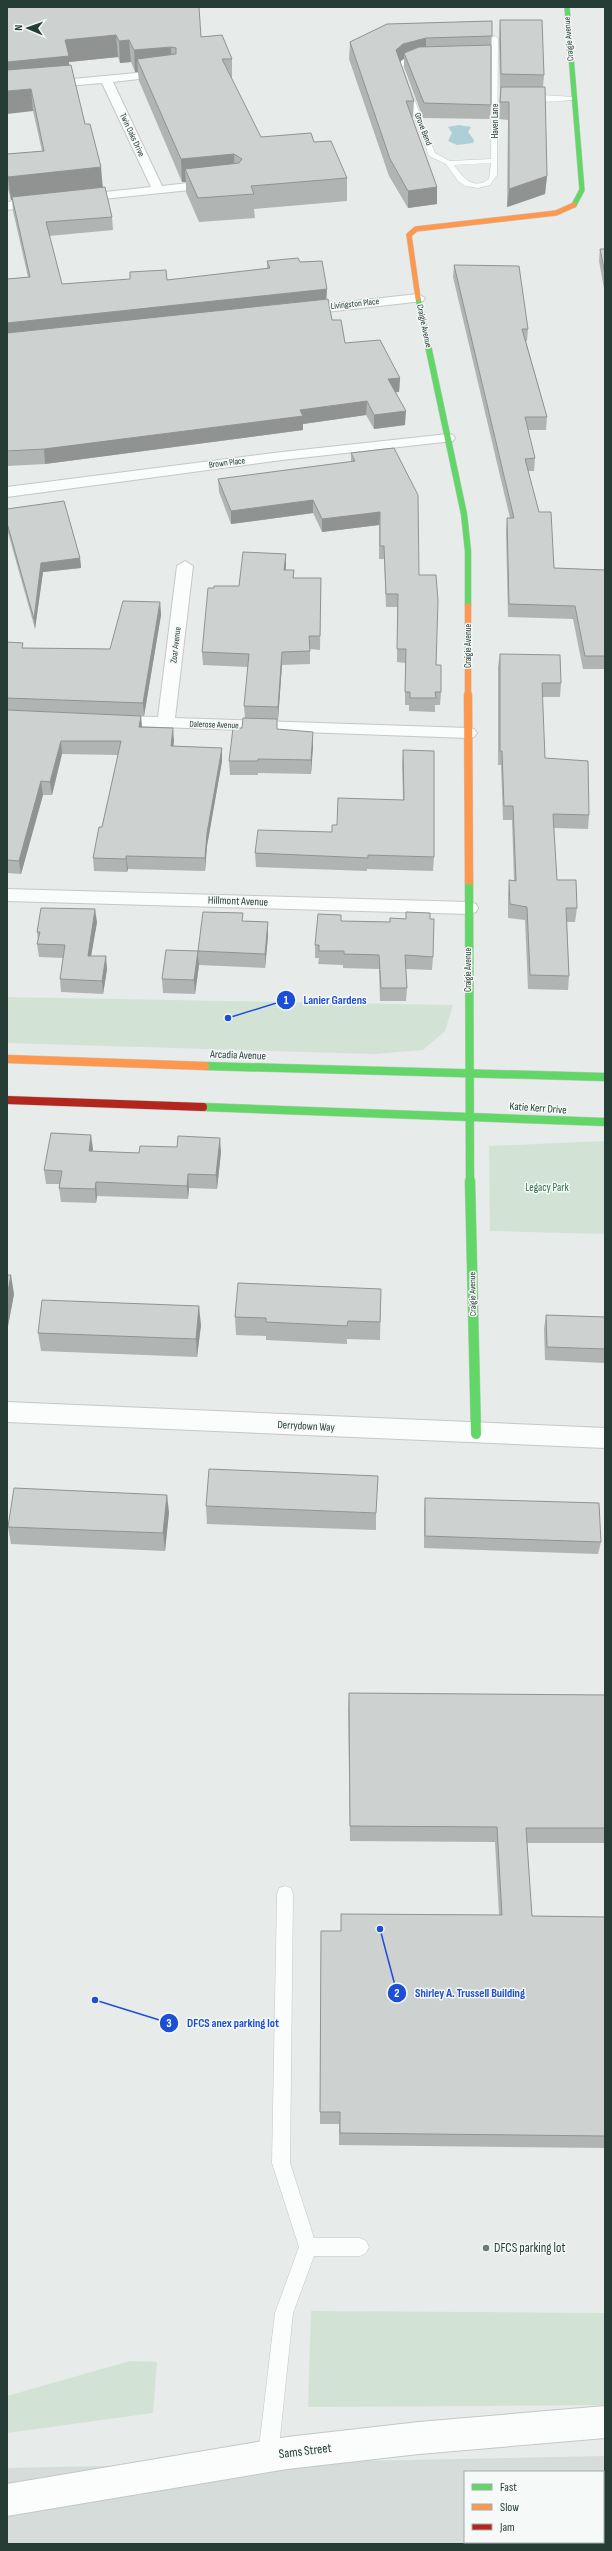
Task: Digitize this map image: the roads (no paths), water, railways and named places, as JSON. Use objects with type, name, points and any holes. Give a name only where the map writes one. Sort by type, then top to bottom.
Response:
[{"type":"street","name":"Craigie Avenue","points":[[476,1434],[469,1115],[468,550],[464,514],[418,298],[409,235],[416,229],[556,213],[569,209],[579,201],[582,190],[567,7]]},
{"type":"street","points":[[7,88],[172,73]]},
{"type":"street","name":"Twin Oaks Drive","points":[[107,80],[158,190]]},
{"type":"street","points":[[7,206],[227,182]]},
{"type":"street","name":"Livingston Place","points":[[283,312],[418,298]]},
{"type":"street","name":"Brown Place","points":[[7,492],[282,456],[448,438]]},
{"type":"street","name":"Zoar Avenue","points":[[166,723],[185,566]]},
{"type":"street","name":"Dalerose Avenue","points":[[95,721],[468,733]]},
{"type":"street","name":"Hillmont Avenue","points":[[7,894],[469,908]]},
{"type":"street","name":"Arcadia Avenue","points":[[7,1059],[469,1075]]},
{"type":"street","points":[[469,1075],[605,1077]]},
{"type":"street","points":[[7,1100],[469,1115]]},
{"type":"street","name":"Katie Kerr Drive","points":[[469,1115],[577,1122],[605,1122]]},
{"type":"street","name":"Derrydown Way","points":[[7,1412],[476,1434],[605,1438]]},
{"type":"street","name":"Sams Street","points":[[7,2500],[268,2456],[419,2438],[605,2422]]},
{"type":"lane","name":"Haven Lane","points":[[449,163],[459,180],[472,186],[483,186],[492,181],[495,176],[498,97],[495,38]]},
{"type":"lane","points":[[485,56],[495,56]]},
{"type":"lane","name":"Grove Bend","points":[[426,58],[408,60],[401,63],[399,67],[432,154],[449,163]]},
{"type":"lane","points":[[523,95],[574,99]]},
{"type":"lane","points":[[516,100],[553,98]]},
{"type":"lane","points":[[449,163],[495,161]]},
{"type":"lane","points":[[268,2456],[284,2313],[308,2247],[281,2163],[284,1894]]},
{"type":"lane","points":[[308,2247],[360,2247]]},
{"type":"water","points":[[459,125],[471,127],[468,132],[474,140],[473,143],[457,145],[448,141],[452,133],[448,127]]},
{"type":"place","name":"Lanier Gardens","points":[[228,1018]]},
{"type":"place","name":"Shirley A. Trussell Building","points":[[380,1929]]},
{"type":"place","name":"DFCS anex parking lot","points":[[95,2000]]},
{"type":"place","name":"DFCS parking lot","points":[[486,2248]]},
{"type":"park label","name":"Legacy Park","points":[[547,1187]]}]
